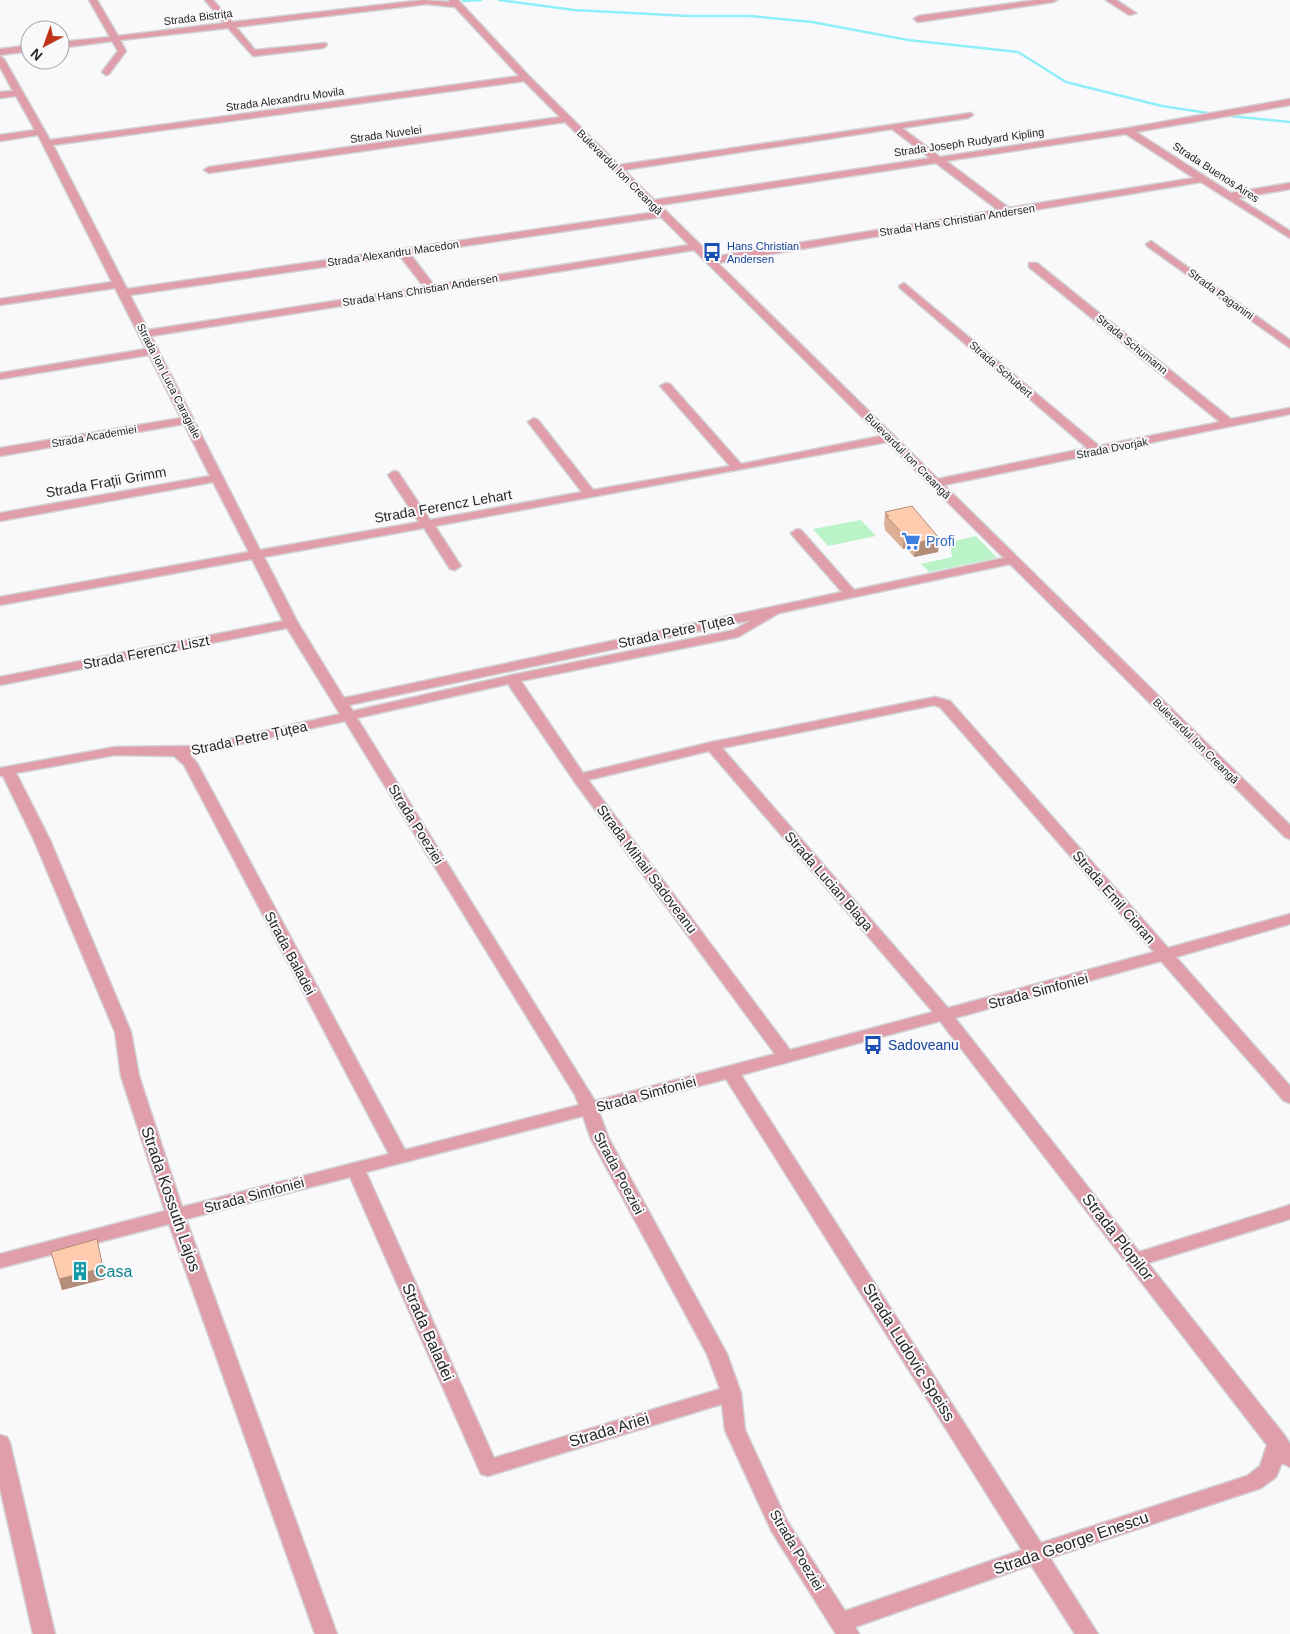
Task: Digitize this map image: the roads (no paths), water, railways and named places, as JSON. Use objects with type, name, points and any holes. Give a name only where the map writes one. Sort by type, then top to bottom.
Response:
[{"type":"street","points":[[93,0],[122,51],[106,72]]},
{"type":"street","points":[[209,0],[254,52],[323,45]]},
{"type":"street","points":[[407,0],[427,2]]},
{"type":"street","points":[[918,19],[1054,0]]},
{"type":"street","points":[[1110,0],[1132,13]]},
{"type":"street","name":"Strada Bistrița","points":[[70,44],[427,2],[455,2]]},
{"type":"street","name":"Bulevardul Ion Creangă","points":[[455,2],[526,78],[709,261],[1290,834]]},
{"type":"street","points":[[0,52],[20,49]]},
{"type":"street","name":"Strada Ion Luca Caragiale","points":[[0,59],[47,143],[291,623],[344,709]]},
{"type":"street","name":"Strada Alexandru Movila","points":[[47,143],[526,78]]},
{"type":"street","points":[[0,95],[19,93]]},
{"type":"street","name":"Strada Joseph Rudyard Kipling","points":[[651,203],[1128,131],[1290,102]]},
{"type":"street","points":[[616,168],[968,115]]},
{"type":"street","name":"Strada Nuvelei","points":[[209,170],[567,119]]},
{"type":"street","points":[[894,126],[1008,212]]},
{"type":"street","name":"Strada Buenos Aires","points":[[1128,131],[1290,235]]},
{"type":"street","points":[[0,138],[41,132]]},
{"type":"street","name":"Strada Hans Christian Andersen","points":[[709,261],[1204,179]]},
{"type":"street","points":[[1230,196],[1290,186]]},
{"type":"street","name":"Strada Alexandru Macedon","points":[[0,302],[122,289],[663,214]]},
{"type":"street","name":"Strada Paganini","points":[[1151,244],[1290,345]]},
{"type":"street","name":"Strada Hans Christian Andersen","points":[[145,334],[695,246]]},
{"type":"street","points":[[402,251],[431,289]]},
{"type":"street","name":"Strada Schumann","points":[[1032,265],[1230,424]]},
{"type":"street","name":"Strada Schubert","points":[[904,286],[1097,451]]},
{"type":"street","points":[[0,376],[154,351]]},
{"type":"street","points":[[666,386],[738,468]]},
{"type":"street","name":"Strada Dvorjak","points":[[934,483],[1290,411]]},
{"type":"street","name":"Strada Academiei","points":[[0,452],[188,420]]},
{"type":"street","points":[[534,422],[590,494]]},
{"type":"street","name":"Strada Ferencz Lehart","points":[[0,601],[738,468],[890,438]]},
{"type":"street","points":[[394,475],[455,566]]},
{"type":"street","name":"Strada Frații Grimm","points":[[0,517],[217,478]]},
{"type":"street","points":[[797,533],[850,593],[1012,560]]},
{"type":"street","name":"Strada Petre Țuțea","points":[[3,771],[115,750],[198,750],[344,709],[519,673],[738,633],[779,608],[850,593]]},
{"type":"street","name":"Strada Ferencz Liszt","points":[[0,681],[291,623]]},
{"type":"street","name":"Strada Mihail Sadoveanu","points":[[519,673],[579,778],[786,1057]]},
{"type":"street","name":"Strada Emil Cioran","points":[[712,746],[936,701],[945,704],[1290,1097]]},
{"type":"street","name":"Strada Poeziei","points":[[344,709],[465,900],[584,1094],[588,1110],[600,1139],[717,1354],[731,1393],[735,1430],[779,1526],[845,1628]]},
{"type":"street","points":[[579,778],[712,746]]},
{"type":"street","name":"Strada Lucian Blaga","points":[[712,746],[945,1016]]},
{"type":"street","name":"Strada Baladei","points":[[178,751],[190,763],[400,1157]]},
{"type":"street","name":"Strada Kossuth Lajos","points":[[3,771],[42,840],[123,1032],[130,1076],[175,1215],[326,1634]]},
{"type":"street","name":"Strada Simfoniei","points":[[0,1261],[945,1016],[1290,919]]},
{"type":"street","name":"Strada Plopilor","points":[[945,1016],[1284,1451]]},
{"type":"street","name":"Strada Ludovic Speiss","points":[[730,1071],[1087,1634]]},
{"type":"street","name":"Strada Baladei","points":[[355,1168],[488,1468]]},
{"type":"street","points":[[1136,1260],[1290,1212]]},
{"type":"street","name":"Strada Ariei","points":[[488,1468],[731,1393]]},
{"type":"street","points":[[0,1444],[44,1634]]},
{"type":"street","name":"Strada George Enescu","points":[[845,1628],[1036,1554],[1254,1482],[1269,1471],[1284,1451]]},
{"type":"waterway","points":[[463,1],[481,0]]},
{"type":"waterway","points":[[499,0],[574,10],[688,16],[750,16],[812,22],[908,40],[1018,52],[1066,82],[1162,106],[1208,113]]},
{"type":"waterway","points":[[1230,116],[1290,122]]},
{"type":"place","name":"Hans Christian Andersen","points":[[712,252]]},
{"type":"place","name":"Profi","points":[[911,541]]},
{"type":"place","name":"Sadoveanu","points":[[873,1045]]},
{"type":"place","name":"Casa","points":[[80,1271]]}]
